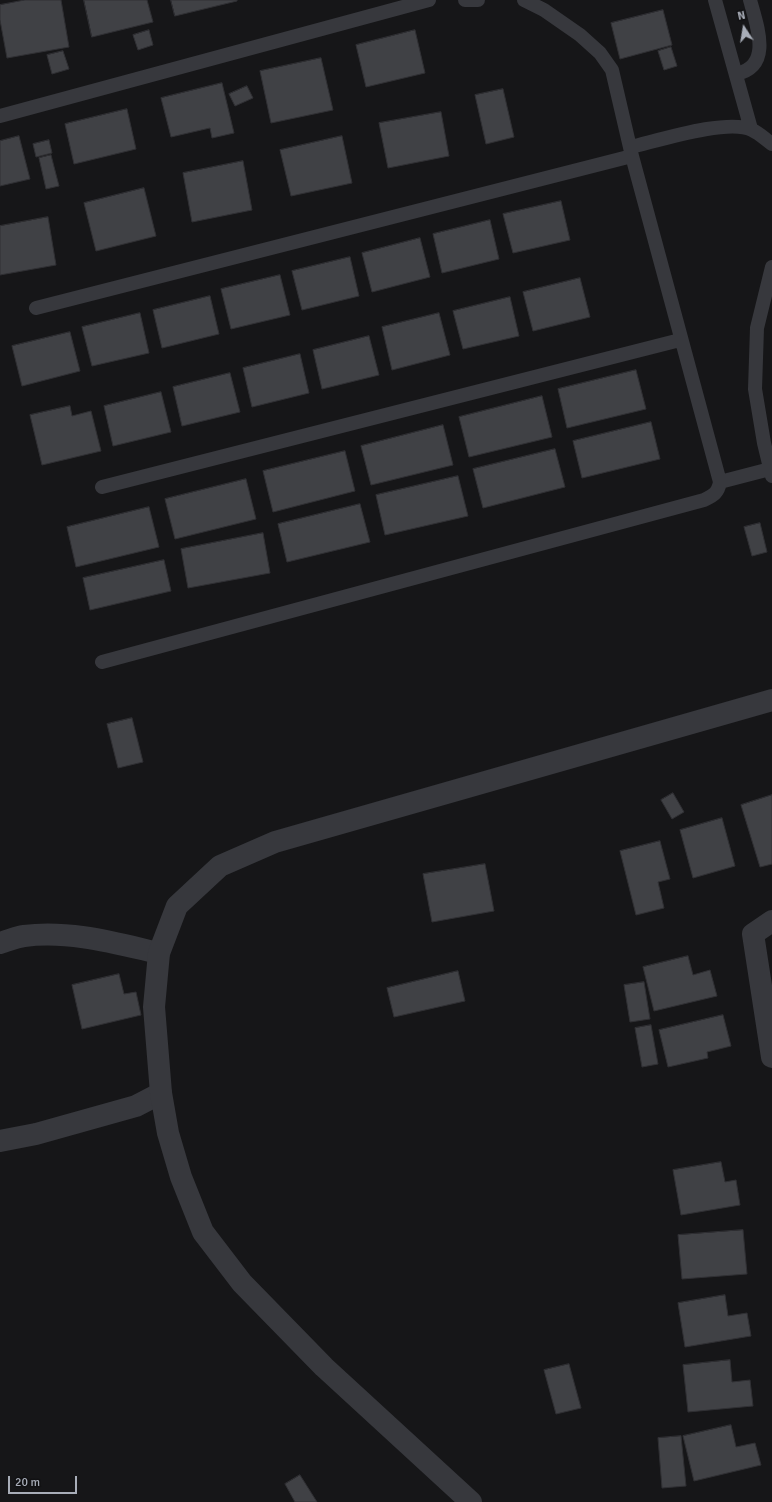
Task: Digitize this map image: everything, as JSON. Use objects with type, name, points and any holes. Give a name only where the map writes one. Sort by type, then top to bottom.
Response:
[{"type":"street","points":[[471,1502],[324,1367],[237,1277],[204,1232],[181,1177],[168,1133],[161,1093],[154,1007],[159,953],[178,906],[220,866],[275,842],[772,700]]},
{"type":"street","points":[[772,920],[753,934],[772,1058]]},
{"type":"street","points":[[0,943],[24,936],[62,935],[102,940],[159,953]]},
{"type":"street","points":[[0,1141],[36,1134],[136,1106],[161,1093]]},
{"type":"lane","points":[[0,116],[429,0]]},
{"type":"lane","points":[[465,0],[478,0]]},
{"type":"lane","points":[[102,662],[704,500],[715,494],[720,482],[680,340],[631,152],[612,70],[600,53],[580,35],[544,10],[524,0]]},
{"type":"lane","points":[[715,0],[751,129]]},
{"type":"lane","points":[[736,74],[754,68],[761,61],[764,51],[750,0]]},
{"type":"lane","points":[[36,308],[631,152],[708,129],[732,127],[751,129],[772,144]]},
{"type":"lane","points":[[720,482],[771,472],[755,389],[757,328],[772,267]]},
{"type":"lane","points":[[102,487],[680,340]]},
{"type":"building","points":[[25,0],[61,0],[69,47],[7,58],[0,20],[0,5]]},
{"type":"building","points":[[84,0],[147,0],[153,22],[92,37]]},
{"type":"building","points":[[171,0],[237,0],[237,1],[175,16]]},
{"type":"building","points":[[663,10],[672,45],[620,59],[611,23]]},
{"type":"building","points":[[149,30],[153,45],[138,50],[133,35]]},
{"type":"building","points":[[415,30],[425,73],[366,87],[356,45]]},
{"type":"building","points":[[671,47],[677,66],[664,70],[658,51]]},
{"type":"building","points":[[63,51],[69,69],[52,74],[47,55]]},
{"type":"building","points":[[321,58],[333,110],[271,123],[260,71]]},
{"type":"building","points":[[222,83],[234,133],[212,138],[210,128],[171,137],[161,98]]},
{"type":"building","points":[[247,86],[253,98],[235,106],[229,94]]},
{"type":"building","points":[[503,89],[514,137],[486,144],[475,95]]},
{"type":"building","points":[[127,109],[136,149],[74,164],[65,124]]},
{"type":"building","points":[[441,112],[449,156],[388,168],[379,123]]},
{"type":"building","points":[[19,136],[30,179],[0,186],[0,141]]},
{"type":"building","points":[[342,136],[352,183],[291,196],[280,150]]},
{"type":"building","points":[[49,140],[52,153],[36,157],[33,144]]},
{"type":"building","points":[[51,155],[59,186],[46,189],[39,158]]},
{"type":"building","points":[[243,161],[252,210],[192,222],[183,173]]},
{"type":"building","points":[[144,188],[156,236],[96,251],[84,203]]},
{"type":"building","points":[[561,201],[570,240],[513,253],[503,214]]},
{"type":"building","points":[[48,217],[56,265],[0,275],[0,226]]},
{"type":"building","points":[[490,220],[499,259],[442,273],[433,234]]},
{"type":"building","points":[[420,238],[430,277],[372,292],[362,253]]},
{"type":"building","points":[[350,257],[359,296],[302,310],[292,271]]},
{"type":"building","points":[[280,275],[290,315],[231,329],[221,289]]},
{"type":"building","points":[[580,278],[590,317],[533,331],[523,292]]},
{"type":"building","points":[[210,296],[219,334],[162,348],[153,310]]},
{"type":"building","points":[[510,297],[519,336],[463,349],[453,311]]},
{"type":"building","points":[[140,313],[149,353],[92,366],[82,327]]},
{"type":"building","points":[[439,313],[450,355],[392,370],[382,327]]},
{"type":"building","points":[[70,332],[80,371],[22,386],[12,346]]},
{"type":"building","points":[[369,336],[379,375],[322,389],[313,350]]},
{"type":"building","points":[[300,354],[309,393],[252,407],[243,368]]},
{"type":"building","points":[[636,370],[646,409],[567,428],[558,389]]},
{"type":"building","points":[[230,373],[240,412],[182,426],[173,387]]},
{"type":"building","points":[[161,392],[171,432],[113,446],[104,406]]},
{"type":"building","points":[[542,396],[552,437],[469,457],[459,417]]},
{"type":"building","points":[[70,406],[72,416],[91,411],[101,451],[42,465],[30,415]]},
{"type":"building","points":[[651,422],[660,459],[582,478],[573,441]]},
{"type":"building","points":[[443,425],[453,465],[371,485],[361,446]]},
{"type":"building","points":[[555,449],[565,487],[483,508],[473,469]]},
{"type":"building","points":[[345,451],[355,491],[273,512],[263,471]]},
{"type":"building","points":[[458,476],[468,516],[385,535],[376,495]]},
{"type":"building","points":[[246,479],[256,519],[175,539],[165,499]]},
{"type":"building","points":[[360,504],[370,542],[287,562],[278,524]]},
{"type":"building","points":[[149,507],[159,547],[76,567],[67,527]]},
{"type":"building","points":[[760,523],[767,552],[752,556],[744,527]]},
{"type":"building","points":[[263,533],[270,573],[188,588],[181,549]]},
{"type":"building","points":[[164,560],[171,591],[90,610],[83,578]]},
{"type":"building","points":[[132,718],[143,762],[118,768],[107,724]]},
{"type":"building","points":[[673,793],[684,812],[672,819],[661,800]]},
{"type":"building","points":[[772,795],[772,864],[760,867],[741,805]]},
{"type":"building","points":[[722,818],[735,866],[693,878],[680,830]]},
{"type":"building","points":[[660,841],[670,879],[658,882],[664,908],[636,915],[620,851]]},
{"type":"building","points":[[485,864],[494,911],[432,922],[423,874]]},
{"type":"building","points":[[688,956],[693,975],[710,970],[717,996],[654,1011],[643,967]]},
{"type":"building","points":[[458,971],[465,1001],[394,1017],[387,988]]},
{"type":"building","points":[[119,974],[124,994],[136,992],[141,1015],[82,1029],[72,985]]},
{"type":"building","points":[[644,982],[650,1019],[630,1022],[624,985]]},
{"type":"building","points":[[723,1015],[731,1046],[707,1052],[708,1058],[668,1067],[659,1030]]},
{"type":"building","points":[[651,1025],[658,1064],[642,1067],[635,1028]]},
{"type":"building","points":[[721,1162],[725,1182],[736,1180],[740,1205],[681,1215],[673,1170]]},
{"type":"building","points":[[743,1230],[747,1274],[682,1279],[678,1235]]},
{"type":"building","points":[[725,1295],[728,1316],[747,1313],[751,1336],[685,1347],[678,1303]]},
{"type":"building","points":[[730,1360],[732,1382],[750,1380],[753,1406],[688,1412],[683,1365]]},
{"type":"building","points":[[569,1364],[581,1408],[556,1414],[544,1370]]},
{"type":"building","points":[[731,1425],[736,1447],[755,1443],[761,1465],[694,1481],[683,1436]]},
{"type":"building","points":[[681,1436],[686,1486],[662,1488],[658,1438]]},
{"type":"building","points":[[300,1475],[317,1502],[295,1502],[285,1484]]}]
